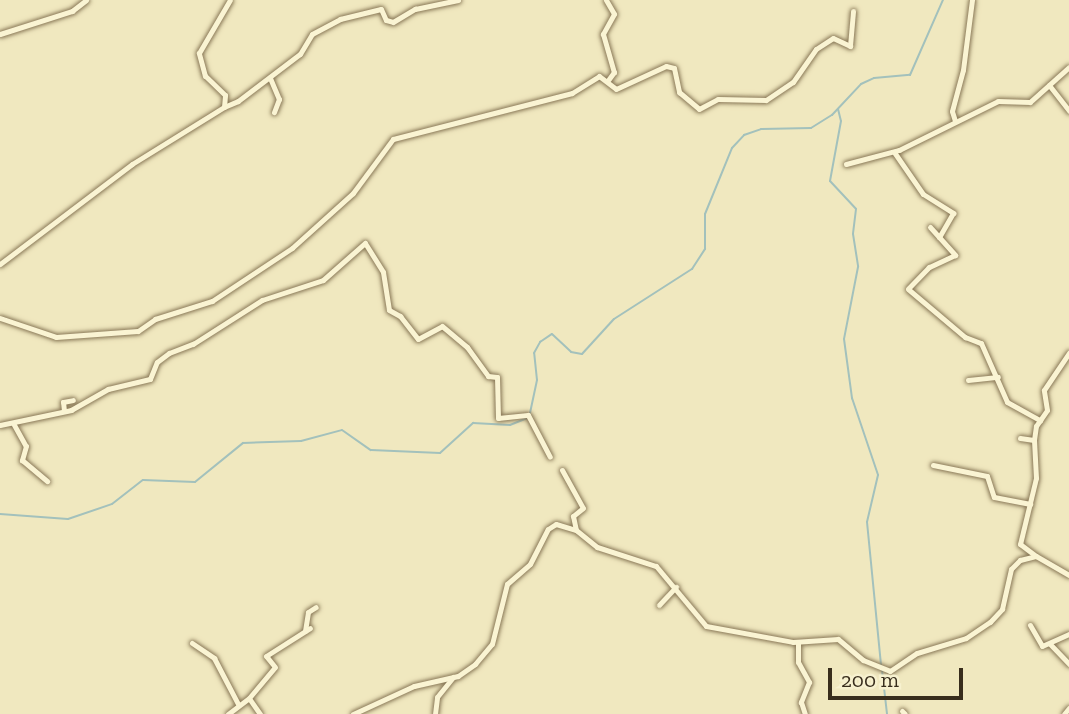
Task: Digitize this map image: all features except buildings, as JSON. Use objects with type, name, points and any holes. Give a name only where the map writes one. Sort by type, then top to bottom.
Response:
[{"type":"street","points":[[0,34],[72,11],[86,0]]},
{"type":"street","points":[[224,107],[225,96],[205,76],[199,53],[230,0]]},
{"type":"street","points":[[0,264],[132,164],[270,78],[294,58],[312,34],[346,17],[381,9],[386,21],[394,22],[415,9],[458,0]]},
{"type":"street","points":[[606,0],[614,14],[603,34],[614,72],[609,79]]},
{"type":"street","points":[[955,121],[953,111],[964,70],[972,0]]},
{"type":"street","points":[[0,318],[56,337],[138,331],[155,319],[209,302],[292,248],[353,193],[393,139],[573,93],[599,76],[609,79],[616,89],[667,66],[674,69],[680,92],[699,109],[718,99],[766,100],[793,82],[817,49],[833,38],[850,46],[853,11]]},
{"type":"street","points":[[846,164],[890,153],[1000,100],[1030,102],[1069,67]]},
{"type":"street","points":[[270,78],[279,99],[274,111]]},
{"type":"street","points":[[1049,85],[1069,111]]},
{"type":"street","points":[[890,153],[923,194],[951,210],[953,217],[939,237]]},
{"type":"street","points":[[930,227],[955,255],[929,267],[908,288],[965,337],[980,343],[998,377],[1007,402],[1040,420]]},
{"type":"street","points":[[0,425],[64,411],[108,388],[152,378],[164,356],[193,344],[262,300],[323,281],[365,243],[383,272],[389,310],[400,316],[418,339],[444,327],[467,347],[488,376],[497,377],[499,418],[528,415],[550,457]]},
{"type":"street","points":[[1069,353],[1047,384],[1047,410],[1040,420],[1034,440],[1037,478],[1020,544],[1069,575]]},
{"type":"street","points":[[968,380],[998,377]]},
{"type":"street","points":[[64,411],[64,402],[73,400]]},
{"type":"street","points":[[13,423],[26,446],[22,460],[47,481]]},
{"type":"street","points":[[1020,438],[1034,440]]},
{"type":"street","points":[[933,464],[987,475],[995,498],[1030,504]]},
{"type":"street","points":[[562,470],[583,508],[573,516],[576,530]]},
{"type":"street","points":[[353,714],[414,686],[453,677],[471,668],[492,645],[505,588],[533,559],[550,528],[561,524],[576,530],[597,547],[656,566],[706,626],[798,642],[838,639],[863,660],[884,669],[898,669],[917,653],[966,638],[985,626],[1002,609],[1013,566],[1036,556]]},
{"type":"street","points":[[659,605],[676,587]]},
{"type":"street","points":[[228,714],[249,698],[275,667],[266,654],[308,630],[308,613],[316,607]]},
{"type":"street","points":[[1030,625],[1041,646],[1069,634]]},
{"type":"street","points":[[798,642],[798,662],[808,682],[801,702],[805,714]]},
{"type":"street","points":[[192,643],[212,656],[238,704]]},
{"type":"street","points":[[1050,644],[1069,664]]},
{"type":"street","points":[[435,714],[437,697],[453,677]]},
{"type":"street","points":[[249,698],[260,714]]},
{"type":"street","points":[[1064,714],[1069,708]]},
{"type":"waterway","points":[[530,413],[537,380],[534,353],[540,342],[552,334],[571,352],[582,354],[614,319],[692,269],[705,249],[705,214],[732,148],[744,135],[761,129],[811,128],[832,115],[861,84],[874,78],[910,75],[943,0]]},
{"type":"waterway","points":[[838,109],[841,121],[830,181],[856,209],[853,234],[858,267],[844,339],[852,398],[878,475],[867,522],[881,664]]},
{"type":"waterway","points":[[0,514],[68,519],[112,504],[143,480],[195,482],[243,443],[301,441],[342,430],[371,450],[440,453],[473,423],[510,425],[527,418]]},
{"type":"waterway","points":[[882,670],[887,714]]}]
